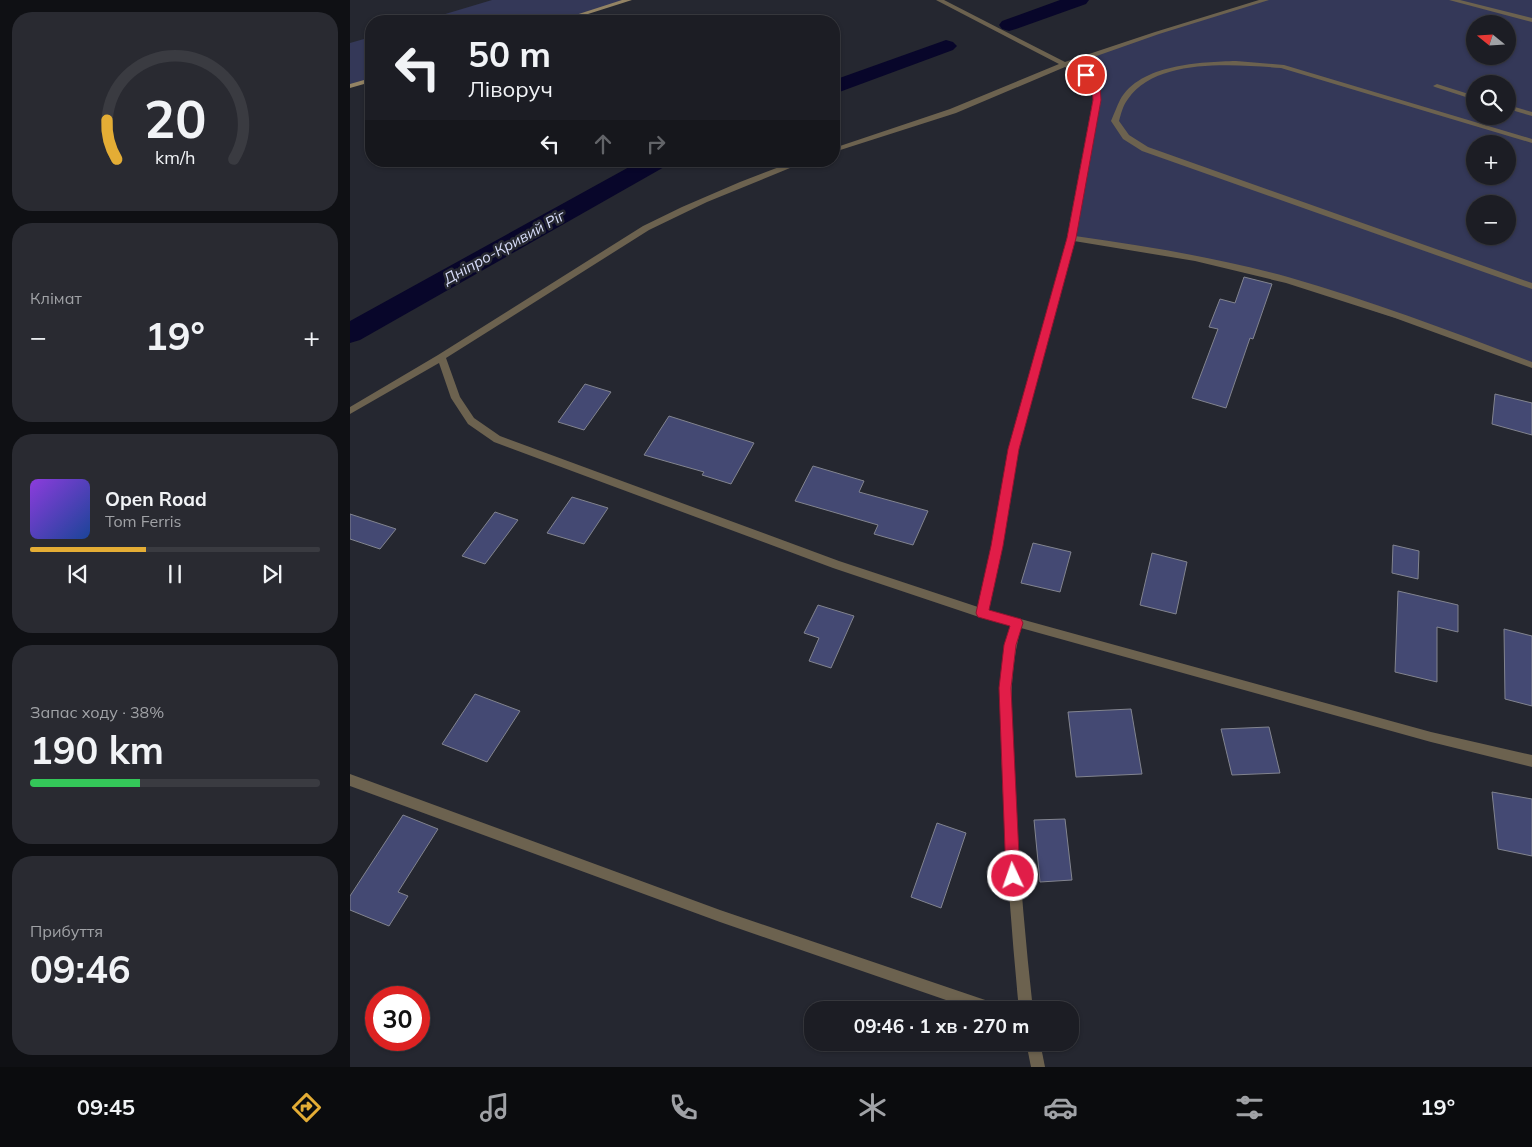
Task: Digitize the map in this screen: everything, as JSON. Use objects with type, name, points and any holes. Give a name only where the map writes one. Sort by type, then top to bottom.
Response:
[{"type":"main road","points":[[580,15],[629,0]]},
{"type":"main road","points":[[350,86],[365,82]]},
{"type":"street","points":[[939,0],[1086,75],[1096,86],[1097,100],[1072,238],[1014,449],[997,546],[982,613]]},
{"type":"street","points":[[840,148],[953,111],[1064,64],[1266,0]]},
{"type":"street","points":[[1452,0],[1532,20]]},
{"type":"street","points":[[1532,141],[1282,66],[1244,63],[1205,63],[1172,68],[1126,94],[1118,107],[1115,121],[1126,137],[1145,149],[1532,286]]},
{"type":"street","points":[[1437,86],[1466,95]]},
{"type":"street","points":[[1516,109],[1532,114]]},
{"type":"street","points":[[350,411],[646,228],[722,192],[787,167]]},
{"type":"street","points":[[1072,238],[1178,255],[1297,283],[1415,322],[1532,365]]},
{"type":"street","points":[[440,357],[456,398],[471,420],[497,439],[837,565],[1017,623],[1431,737],[1532,761]]},
{"type":"street","points":[[1017,623],[1010,645],[1005,688],[1015,911],[1025,1001]]},
{"type":"street","points":[[350,780],[711,913],[968,1001]]},
{"type":"street","points":[[1034,1051],[1038,1067]]},
{"type":"shaded area","points":[[492,0],[629,0],[580,15],[442,15]]},
{"type":"shaded area","points":[[1266,0],[1532,0],[1532,363],[1250,270],[1071,238],[1096,86],[1085,75],[1064,65],[1157,33]]},
{"type":"shaded area","points":[[365,39],[365,82],[350,86],[350,43]]},
{"type":"building","points":[[1244,277],[1272,284],[1253,339],[1250,338],[1226,408],[1192,398],[1218,329],[1209,327],[1220,299],[1235,303]]},
{"type":"building","points":[[585,384],[611,392],[584,430],[558,422]]},
{"type":"building","points":[[1495,394],[1532,403],[1532,435],[1492,424]]},
{"type":"building","points":[[669,416],[754,443],[731,484],[702,475],[704,472],[644,455]]},
{"type":"building","points":[[813,466],[864,481],[859,492],[928,511],[913,545],[874,534],[878,525],[795,501]]},
{"type":"building","points":[[572,497],[608,508],[584,544],[547,533]]},
{"type":"building","points":[[495,512],[518,520],[485,564],[462,556]]},
{"type":"building","points":[[350,514],[396,529],[380,549],[350,539]]},
{"type":"building","points":[[1033,543],[1071,552],[1060,592],[1021,583]]},
{"type":"building","points":[[1393,545],[1419,551],[1418,579],[1392,573]]},
{"type":"building","points":[[1152,553],[1187,562],[1176,614],[1140,605]]},
{"type":"building","points":[[1398,591],[1458,605],[1458,632],[1437,627],[1437,682],[1395,672]]},
{"type":"building","points":[[818,605],[854,616],[831,668],[809,661],[819,638],[804,633]]},
{"type":"building","points":[[1504,629],[1532,636],[1532,706],[1505,699]]},
{"type":"building","points":[[475,694],[520,711],[487,762],[442,744]]},
{"type":"building","points":[[1131,709],[1142,774],[1076,777],[1068,712]]},
{"type":"building","points":[[1269,727],[1280,773],[1232,775],[1221,729]]},
{"type":"building","points":[[1492,792],[1532,799],[1532,856],[1498,849]]},
{"type":"building","points":[[403,815],[438,829],[398,892],[408,896],[389,926],[350,910],[350,896]]},
{"type":"building","points":[[1065,819],[1072,880],[1040,882],[1034,820]]},
{"type":"building","points":[[937,823],[966,833],[941,908],[911,897]]},
{"type":"waterway","name":"Дніпро-Кривий Ріг","points":[[1009,25],[1079,0]]},
{"type":"waterway","name":"Дніпро-Кривий Ріг","points":[[840,85],[946,46]]},
{"type":"waterway","name":"Дніпро-Кривий Ріг","points":[[350,333],[647,167]]},
{"type":"route","points":[[1013,876],[1005,688],[1010,645],[1017,623],[982,613],[997,546],[1014,449],[1027,396],[1042,351],[1072,238],[1097,100],[1096,86],[1086,75]]}]
